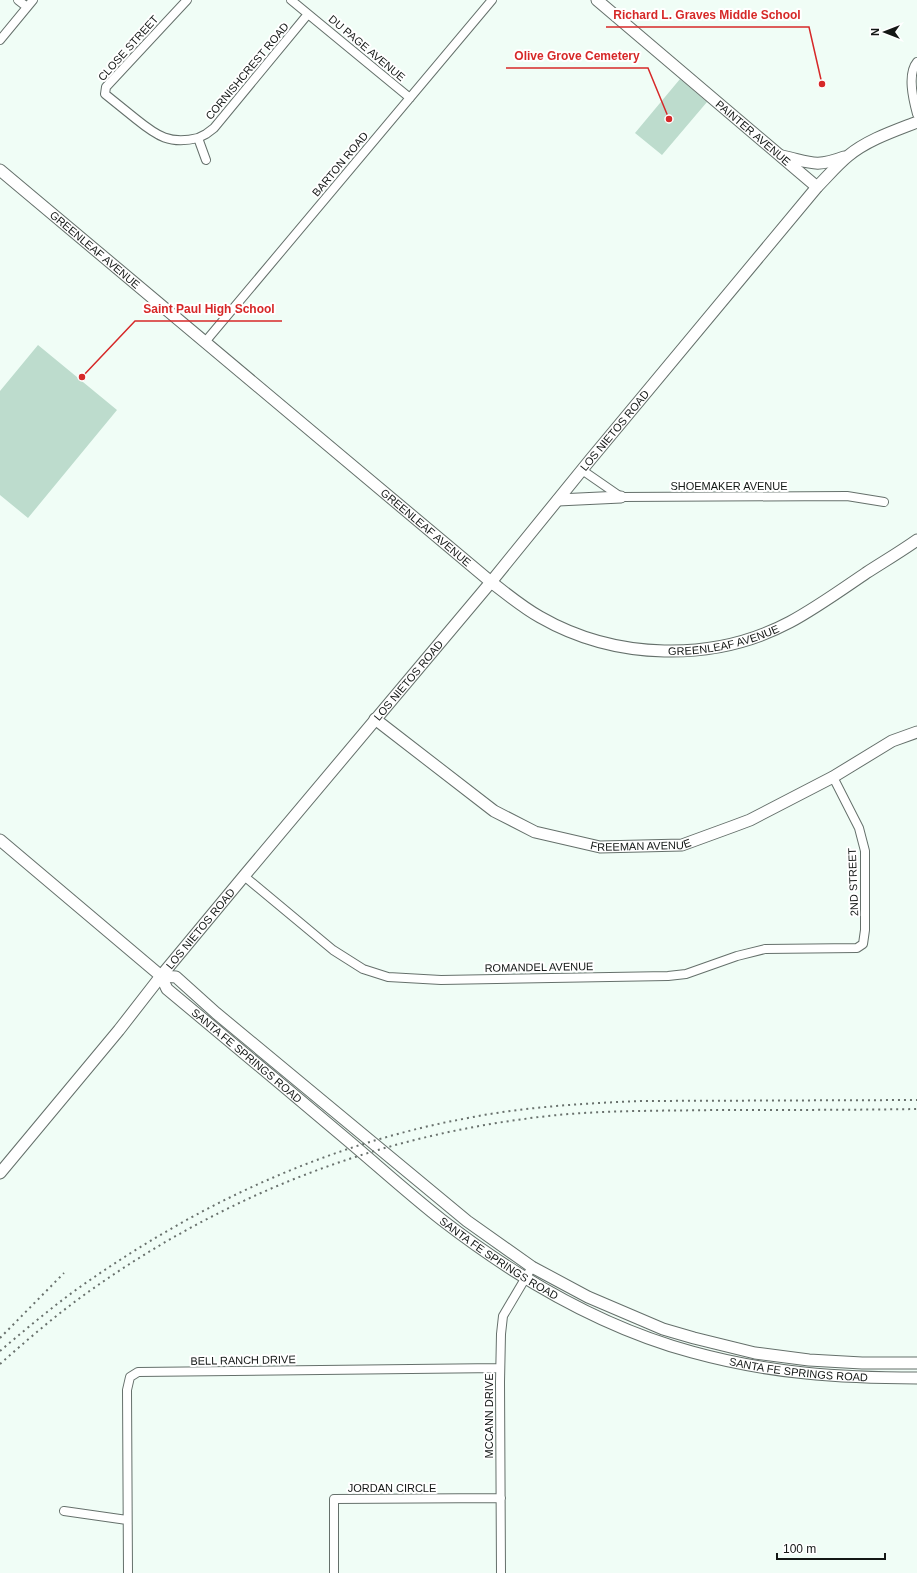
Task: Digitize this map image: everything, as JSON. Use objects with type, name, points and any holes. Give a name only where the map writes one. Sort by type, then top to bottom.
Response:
[{"type":"main road","name":"PAINTER AVENUE","points":[[597,0],[817,187]]},
{"type":"main road","points":[[780,155],[808,164],[831,162],[848,156],[894,130],[917,122]]},
{"type":"main road","points":[[817,187],[848,156]]},
{"type":"main road","name":"GREENLEAF AVENUE","points":[[0,170],[491,582],[541,618],[570,632],[629,648],[661,651],[699,649],[743,641],[789,622],[917,540]]},
{"type":"main road","name":"LOS NIETOS ROAD","points":[[0,1173],[119,1030],[161,976],[491,582],[817,187]]},
{"type":"main road","points":[[558,500],[621,497]]},
{"type":"main road","name":"FREEMAN AVENUE","points":[[375,719],[494,811],[535,832],[600,847],[682,845],[750,820],[833,777],[892,741],[917,732]]},
{"type":"main road","name":"SANTA FE SPRINGS ROAD","points":[[0,840],[161,976],[166,990],[440,1218],[526,1279],[599,1318],[659,1342],[691,1352],[731,1362],[821,1376],[917,1378]]},
{"type":"main road","name":"SANTA FE SPRINGS ROAD","points":[[161,976],[176,977],[248,1040],[467,1221],[532,1267],[588,1298],[636,1318],[694,1338],[755,1353],[809,1360],[862,1363],[917,1363]]},
{"type":"main road","points":[[239,1050],[248,1040]]},
{"type":"street","points":[[18,0],[27,8]]},
{"type":"street","points":[[0,40],[33,0]]},
{"type":"street","name":"CLOSE STREET","points":[[105,94],[106,87],[187,0]]},
{"type":"street","name":"DU PAGE AVENUE","points":[[291,0],[410,98]]},
{"type":"street","name":"BARTON ROAD","points":[[205,342],[492,0]]},
{"type":"street","name":"CORNISHCREST ROAD","points":[[105,94],[155,134],[177,140],[198,138],[214,128],[308,14]]},
{"type":"street","points":[[917,62],[913,66],[912,95],[917,114]]},
{"type":"street","points":[[198,138],[206,160]]},
{"type":"street","points":[[582,470],[621,497]]},
{"type":"street","name":"SHOEMAKER AVENUE","points":[[621,497],[846,496],[884,502]]},
{"type":"street","name":"2ND STREET","points":[[833,777],[859,828],[864,851],[865,930],[863,944]]},
{"type":"street","name":"ROMANDEL AVENUE","points":[[244,876],[333,950],[363,970],[388,977],[448,980],[668,976],[686,974],[737,956],[765,949],[847,949],[857,948],[863,944]]},
{"type":"street","name":"MCCANN DRIVE","points":[[501,1573],[500,1368],[503,1316],[532,1267]]},
{"type":"street","name":"BELL RANCH DRIVE","points":[[128,1573],[127,1390],[130,1377],[138,1372],[500,1368]]},
{"type":"street","name":"JORDAN CIRCLE","points":[[334,1573],[334,1499],[501,1498]]},
{"type":"street","points":[[64,1511],[127,1520]]},
{"type":"green space","points":[[680,79],[707,102],[662,155],[635,133]]},
{"type":"green space","points":[[38,345],[117,410],[28,518],[0,495],[0,391]]},
{"type":"railway","points":[[0,1351],[49,1310],[80,1287],[167,1231],[257,1184],[352,1148],[402,1133],[490,1114],[584,1104],[641,1101],[917,1100]]},
{"type":"railway","points":[[0,1364],[41,1328],[84,1295],[137,1259],[191,1228],[247,1199],[304,1175],[363,1155],[423,1138],[485,1125],[569,1114],[715,1110],[917,1109]]},
{"type":"railway","points":[[0,1338],[64,1273]]},
{"type":"place","name":"Richard L. Graves Middle School","points":[[822,84]]},
{"type":"place","name":"Olive Grove Cemetery","points":[[669,119]]},
{"type":"place","name":"Saint Paul High School","points":[[82,377]]}]
